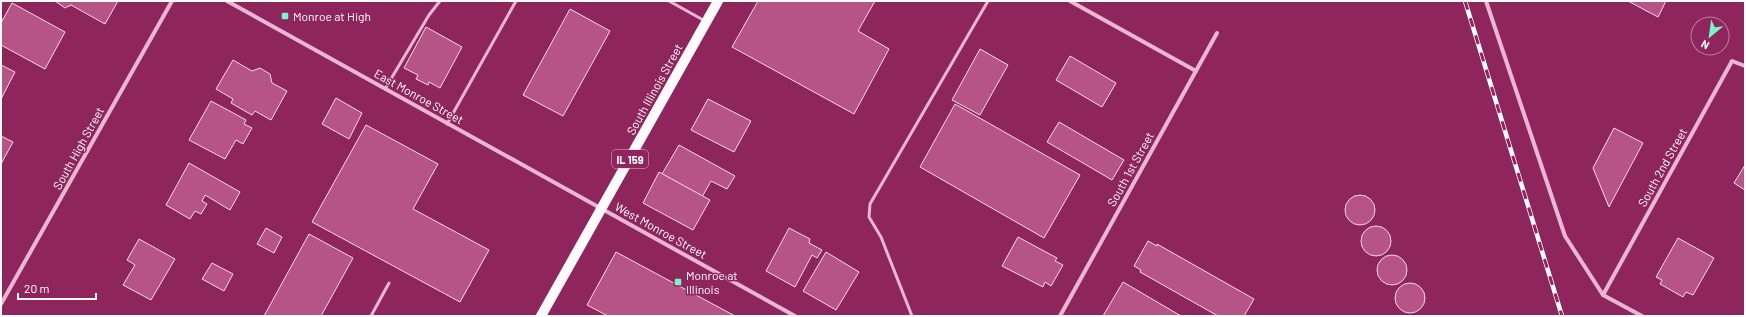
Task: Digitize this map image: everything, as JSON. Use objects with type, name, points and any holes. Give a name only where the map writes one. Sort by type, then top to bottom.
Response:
[{"type":"main road","name":"South Illinois Street","points":[[541,316],[718,1]]},
{"type":"street","name":"South High Street","points":[[1,304],[172,1]]},
{"type":"street","name":"East Monroe Street","points":[[227,1],[601,209]]},
{"type":"street","points":[[1070,1],[1196,71]]},
{"type":"street","points":[[1486,1],[1565,236],[1603,295],[1642,316]]},
{"type":"street","name":"South 1st Street","points":[[1060,316],[1217,33]]},
{"type":"street","name":"South 2nd Street","points":[[1603,295],[1732,61],[1745,66]]},
{"type":"street","name":"West Monroe Street","points":[[601,209],[795,316]]},
{"type":"lane","points":[[385,89],[429,16],[440,1]]},
{"type":"lane","points":[[447,124],[516,1]]},
{"type":"lane","points":[[670,1],[706,22]]},
{"type":"lane","points":[[912,316],[881,237],[869,217],[870,204],[988,1]]},
{"type":"lane","points":[[371,316],[389,283]]},
{"type":"building","points":[[55,1],[118,1],[105,24],[71,5],[65,8]]},
{"type":"building","points":[[758,1],[875,1],[858,31],[889,49],[854,114],[732,47]]},
{"type":"building","points":[[1628,1],[1666,1],[1658,17]]},
{"type":"building","points":[[12,3],[65,32],[45,69],[1,45],[1,23]]},
{"type":"building","points":[[570,9],[610,31],[563,116],[523,95]]},
{"type":"building","points":[[426,27],[462,47],[440,88],[429,82],[428,85],[416,79],[418,75],[404,68]]},
{"type":"building","points":[[980,49],[1008,65],[980,115],[952,100]]},
{"type":"building","points":[[1070,56],[1116,83],[1102,107],[1056,80]]},
{"type":"building","points":[[233,60],[252,71],[260,68],[270,74],[272,83],[287,91],[271,120],[255,111],[252,115],[231,103],[233,99],[216,89]]},
{"type":"building","points":[[1,65],[15,72],[1,99]]},
{"type":"building","points":[[336,98],[362,113],[349,139],[322,124]]},
{"type":"building","points":[[708,99],[751,121],[734,152],[691,130]]},
{"type":"building","points":[[211,101],[246,120],[244,124],[252,128],[243,144],[236,140],[225,159],[189,140]]},
{"type":"building","points":[[955,104],[1080,175],[1044,238],[920,167]]},
{"type":"building","points":[[1059,122],[1124,160],[1112,180],[1047,142]]},
{"type":"building","points":[[366,125],[438,164],[413,209],[489,250],[460,302],[312,222]]},
{"type":"building","points":[[1614,128],[1643,143],[1609,207],[1593,168]]},
{"type":"building","points":[[1,136],[13,142],[1,164]]},
{"type":"building","points":[[679,145],[735,176],[727,189],[711,181],[702,197],[662,174]]},
{"type":"building","points":[[189,163],[240,192],[230,210],[205,195],[202,201],[207,204],[201,214],[195,211],[190,219],[166,205]]},
{"type":"building","points":[[1745,165],[1745,190],[1734,183]]},
{"type":"building","points":[[659,172],[710,200],[693,230],[643,203]]},
{"type":"building","points":[[1360,195],[1371,199],[1375,210],[1371,221],[1360,225],[1349,221],[1345,210],[1349,199]]},
{"type":"building","points":[[1376,226],[1387,230],[1391,241],[1387,252],[1376,256],[1365,252],[1361,241],[1365,230]]},
{"type":"building","points":[[266,228],[282,237],[274,253],[257,244]]},
{"type":"building","points":[[789,228],[810,239],[809,243],[822,250],[817,258],[812,255],[795,287],[766,271]]},
{"type":"building","points":[[309,234],[353,258],[321,316],[264,316]]},
{"type":"building","points":[[1018,237],[1057,258],[1055,261],[1063,265],[1051,286],[1045,282],[1043,287],[1002,266]]},
{"type":"building","points":[[1678,238],[1714,258],[1693,295],[1686,292],[1683,297],[1660,284],[1662,280],[1656,277]]},
{"type":"building","points":[[139,239],[175,259],[151,300],[123,285],[135,265],[127,260]]},
{"type":"building","points":[[1148,241],[1157,246],[1157,244],[1254,299],[1244,316],[1218,316],[1140,272],[1141,270],[1134,266]]},
{"type":"building","points":[[616,252],[735,316],[608,316],[587,305]]},
{"type":"building","points":[[826,252],[859,272],[836,310],[803,291]]},
{"type":"building","points":[[1392,255],[1403,259],[1407,270],[1403,281],[1392,285],[1381,281],[1377,270],[1381,259]]},
{"type":"building","points":[[212,263],[233,274],[224,291],[202,279]]},
{"type":"building","points":[[1123,282],[1181,316],[1103,316]]},
{"type":"building","points":[[1410,283],[1421,287],[1425,298],[1421,309],[1410,313],[1399,309],[1395,298],[1399,287]]},
{"type":"railway","points":[[1465,1],[1562,316]]},
{"type":"place","name":"Monroe at High","points":[[285,16]]},
{"type":"place","name":"Monroe at Illinois","points":[[678,282]]}]
